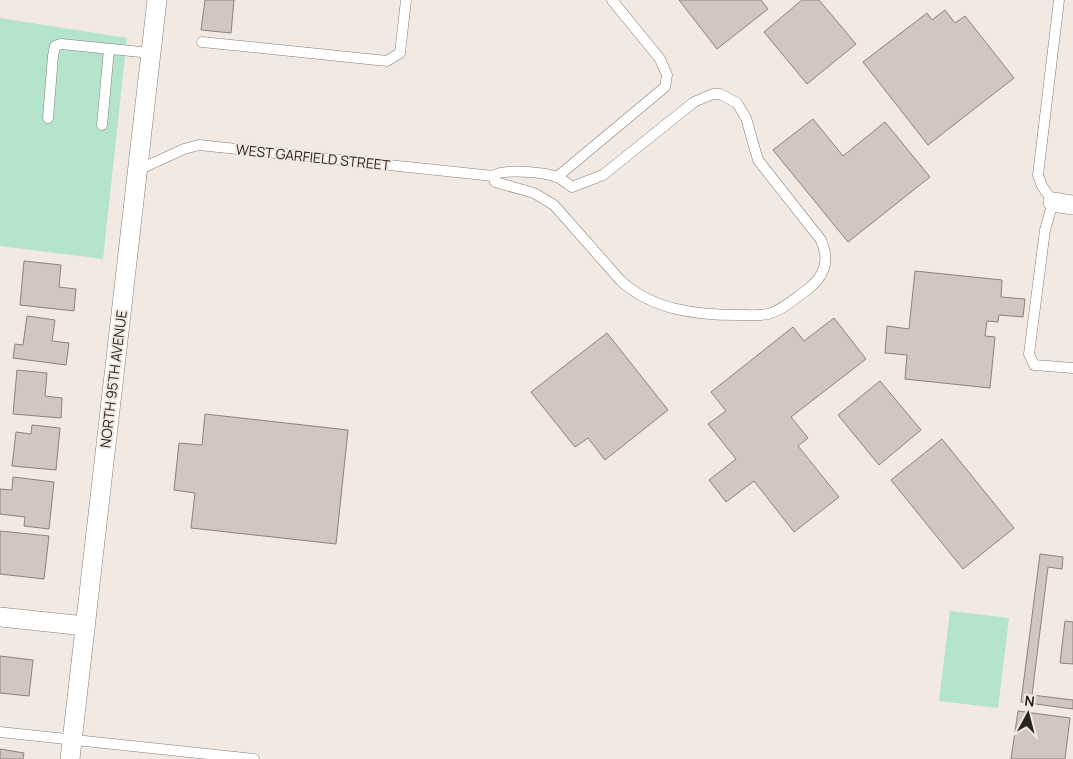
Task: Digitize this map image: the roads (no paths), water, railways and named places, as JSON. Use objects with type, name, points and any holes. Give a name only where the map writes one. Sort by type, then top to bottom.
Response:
[{"type":"street","name":"NORTH 95TH AVENUE","points":[[70,759],[157,0]]},
{"type":"street","points":[[1053,202],[1073,205]]},
{"type":"street","points":[[0,617],[85,626]]},
{"type":"lane","points":[[202,42],[387,61],[400,53],[406,0]]},
{"type":"lane","points":[[558,177],[665,87],[667,75],[660,59],[612,0]]},
{"type":"lane","points":[[1059,0],[1038,175],[1042,186],[1053,202],[1045,230],[1030,354],[1034,365],[1073,368]]},
{"type":"lane","points":[[48,118],[53,56],[56,46],[60,44],[151,53]]},
{"type":"lane","points":[[102,124],[109,49]]},
{"type":"lane","points":[[713,94],[720,94],[737,103],[742,111],[758,160],[821,240],[824,249],[825,266],[812,286],[784,307],[768,314],[707,315],[686,312],[646,300],[631,290],[554,205],[534,192],[495,182],[493,176],[498,172],[531,172],[558,177],[572,187],[603,175],[694,102],[713,94]]},
{"type":"lane","name":"WEST GARFIELD STREET","points":[[138,170],[184,148],[199,145],[493,176]]},
{"type":"lane","points":[[0,732],[254,759]]}]
